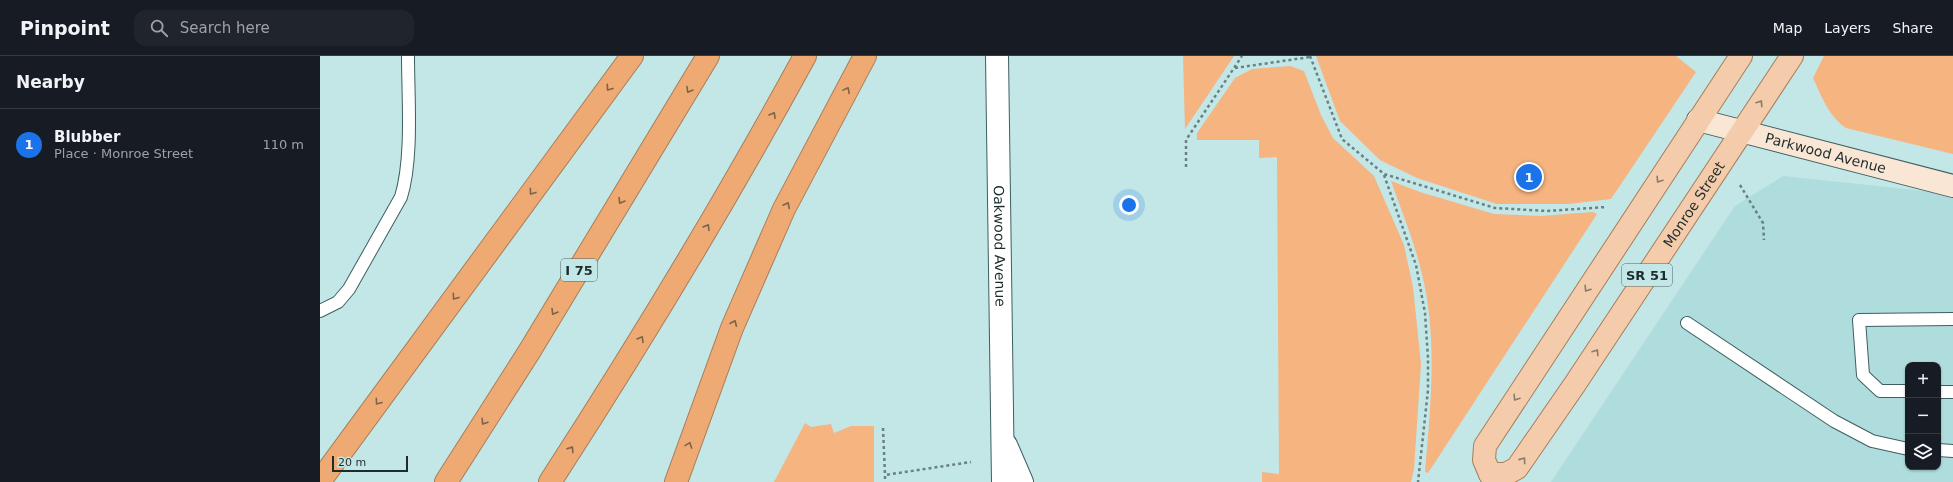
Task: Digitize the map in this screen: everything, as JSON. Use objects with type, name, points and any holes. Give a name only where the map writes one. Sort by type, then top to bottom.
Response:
[{"type":"highway","points":[[320,481],[632,56]]},
{"type":"highway","name":"I 75","points":[[446,482],[530,352],[708,56]]},
{"type":"highway","points":[[550,482],[619,376],[773,116],[806,56]]},
{"type":"highway","points":[[676,482],[732,328],[784,209],[865,56]]},
{"type":"main road","name":"Monroe Street","points":[[1741,56],[1485,446],[1484,460],[1488,478],[1506,474],[1518,468],[1792,56]]},
{"type":"street","name":"Oakwood Avenue","points":[[997,56],[1003,482]]},
{"type":"street","name":"Parkwood Avenue","points":[[1698,120],[1953,186]]},
{"type":"street","name":"Oakwood Avenue","points":[[1003,437],[1022,482]]},
{"type":"lane","points":[[320,312],[338,302],[349,289],[401,197],[406,183],[408,163],[408,56]]},
{"type":"lane","points":[[1905,391],[1880,391],[1862,375],[1859,320],[1953,319]]},
{"type":"lane","points":[[1687,323],[1834,421],[1872,441],[1905,448]]},
{"type":"lane","points":[[1941,392],[1953,392]]},
{"type":"lane","points":[[1941,450],[1953,451]]},
{"type":"path","points":[[1186,167],[1186,140],[1242,56]]},
{"type":"path","points":[[1234,68],[1310,56],[1342,139],[1384,174],[1495,208],[1547,211],[1606,207]]},
{"type":"path","points":[[1384,174],[1416,265],[1425,313],[1428,358],[1428,390],[1418,482]]},
{"type":"path","points":[[1740,185],[1763,222],[1764,240]]},
{"type":"path","points":[[883,428],[885,479]]},
{"type":"path","points":[[885,475],[972,462]]},
{"type":"shaded area","points":[[1183,56],[1234,56],[1185,129]]},
{"type":"shaded area","points":[[1316,56],[1676,56],[1696,72],[1611,199],[1568,204],[1497,204],[1417,178],[1380,160],[1340,121]]},
{"type":"shaded area","points":[[1824,56],[1953,56],[1953,154],[1846,128],[1830,111],[1813,78]]},
{"type":"shaded area","points":[[1290,66],[1304,71],[1321,115],[1333,138],[1374,176],[1404,245],[1413,287],[1421,364],[1414,469],[1411,482],[1262,482],[1262,472],[1279,474],[1277,157],[1259,158],[1259,140],[1197,140],[1197,133],[1235,78],[1252,69]]},
{"type":"shaded area","points":[[1783,176],[1953,194],[1953,482],[1551,482],[1735,206]]},
{"type":"shaded area","points":[[1391,181],[1420,192],[1494,214],[1541,216],[1593,212],[1597,214],[1428,473],[1425,472],[1432,365],[1429,312],[1425,285],[1415,249]]},
{"type":"shaded area","points":[[805,423],[811,427],[831,424],[834,433],[851,426],[874,426],[874,482],[774,482]]},
{"type":"place","name":"Blubber","points":[[1529,177]]}]
